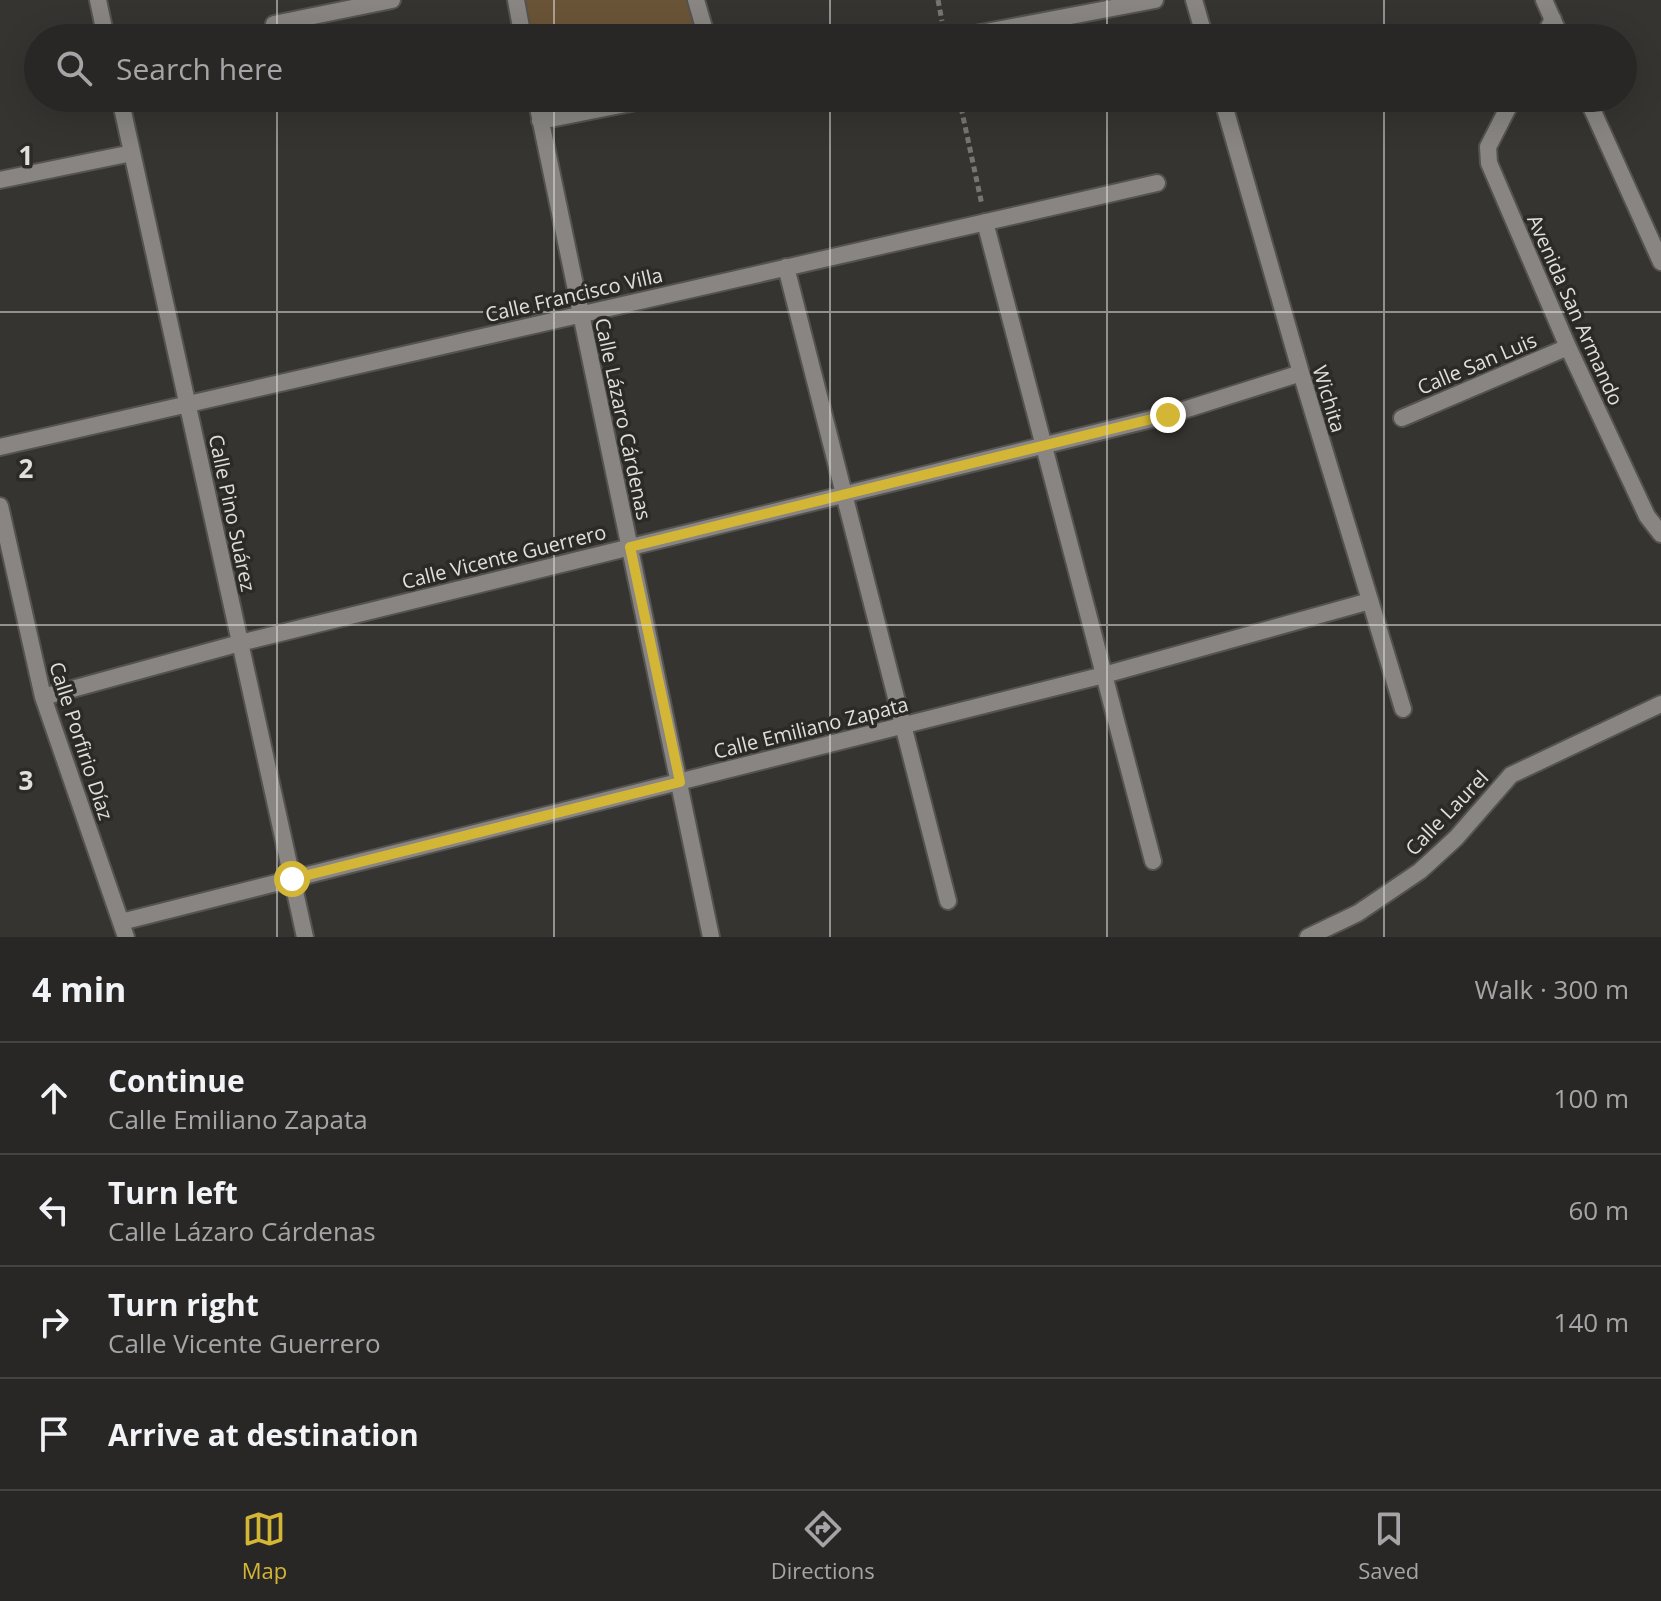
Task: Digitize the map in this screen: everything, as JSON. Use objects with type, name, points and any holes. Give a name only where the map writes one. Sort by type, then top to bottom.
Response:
[{"type":"street","points":[[98,0],[103,24]]},
{"type":"street","points":[[274,24],[392,0]]},
{"type":"street","points":[[516,0],[520,24]]},
{"type":"street","points":[[696,0],[703,24]]},
{"type":"street","points":[[1028,24],[1155,0]]},
{"type":"street","points":[[1194,0],[1201,24]]},
{"type":"street","points":[[1544,0],[1555,24]]},
{"type":"street","points":[[1550,24],[1553,19]]},
{"type":"street","name":"Calle Pino Suárez","points":[[123,112],[305,937]]},
{"type":"street","name":"Calle Lázaro Cárdenas","points":[[538,112],[711,937]]},
{"type":"street","points":[[540,121],[585,112]]},
{"type":"street","name":"Wichita","points":[[1226,112],[1403,709]]},
{"type":"street","name":"Avenida San Armando","points":[[1506,112],[1488,147],[1489,163],[1568,347],[1647,516],[1661,534]]},
{"type":"street","points":[[1594,112],[1660,254]]},
{"type":"street","points":[[0,180],[132,153]]},
{"type":"street","name":"Calle Francisco Villa","points":[[0,447],[1157,183]]},
{"type":"street","points":[[985,222],[1153,861]]},
{"type":"street","points":[[786,267],[948,901]]},
{"type":"street","name":"Calle San Luis","points":[[1402,418],[1568,347]]},
{"type":"street","name":"Calle Vicente Guerrero","points":[[43,697],[240,643],[1168,415],[1301,373]]},
{"type":"street","name":"Calle Porfirio Díaz","points":[[0,506],[43,697],[124,930]]},
{"type":"street","name":"Calle Emiliano Zapata","points":[[124,930],[292,879],[1104,675],[1370,601]]},
{"type":"street","name":"Calle Laurel","points":[[1308,937],[1358,913],[1420,871],[1456,838],[1511,775],[1661,704]]},
{"type":"path","points":[[962,112],[985,222]]},
{"type":"shaded area","points":[[519,0],[694,0],[701,24],[523,24]]},
{"type":"shaded area","points":[[541,112],[563,112],[542,116]]},
{"type":"route","points":[[292,879],[680,782],[630,547],[1168,415]]}]
